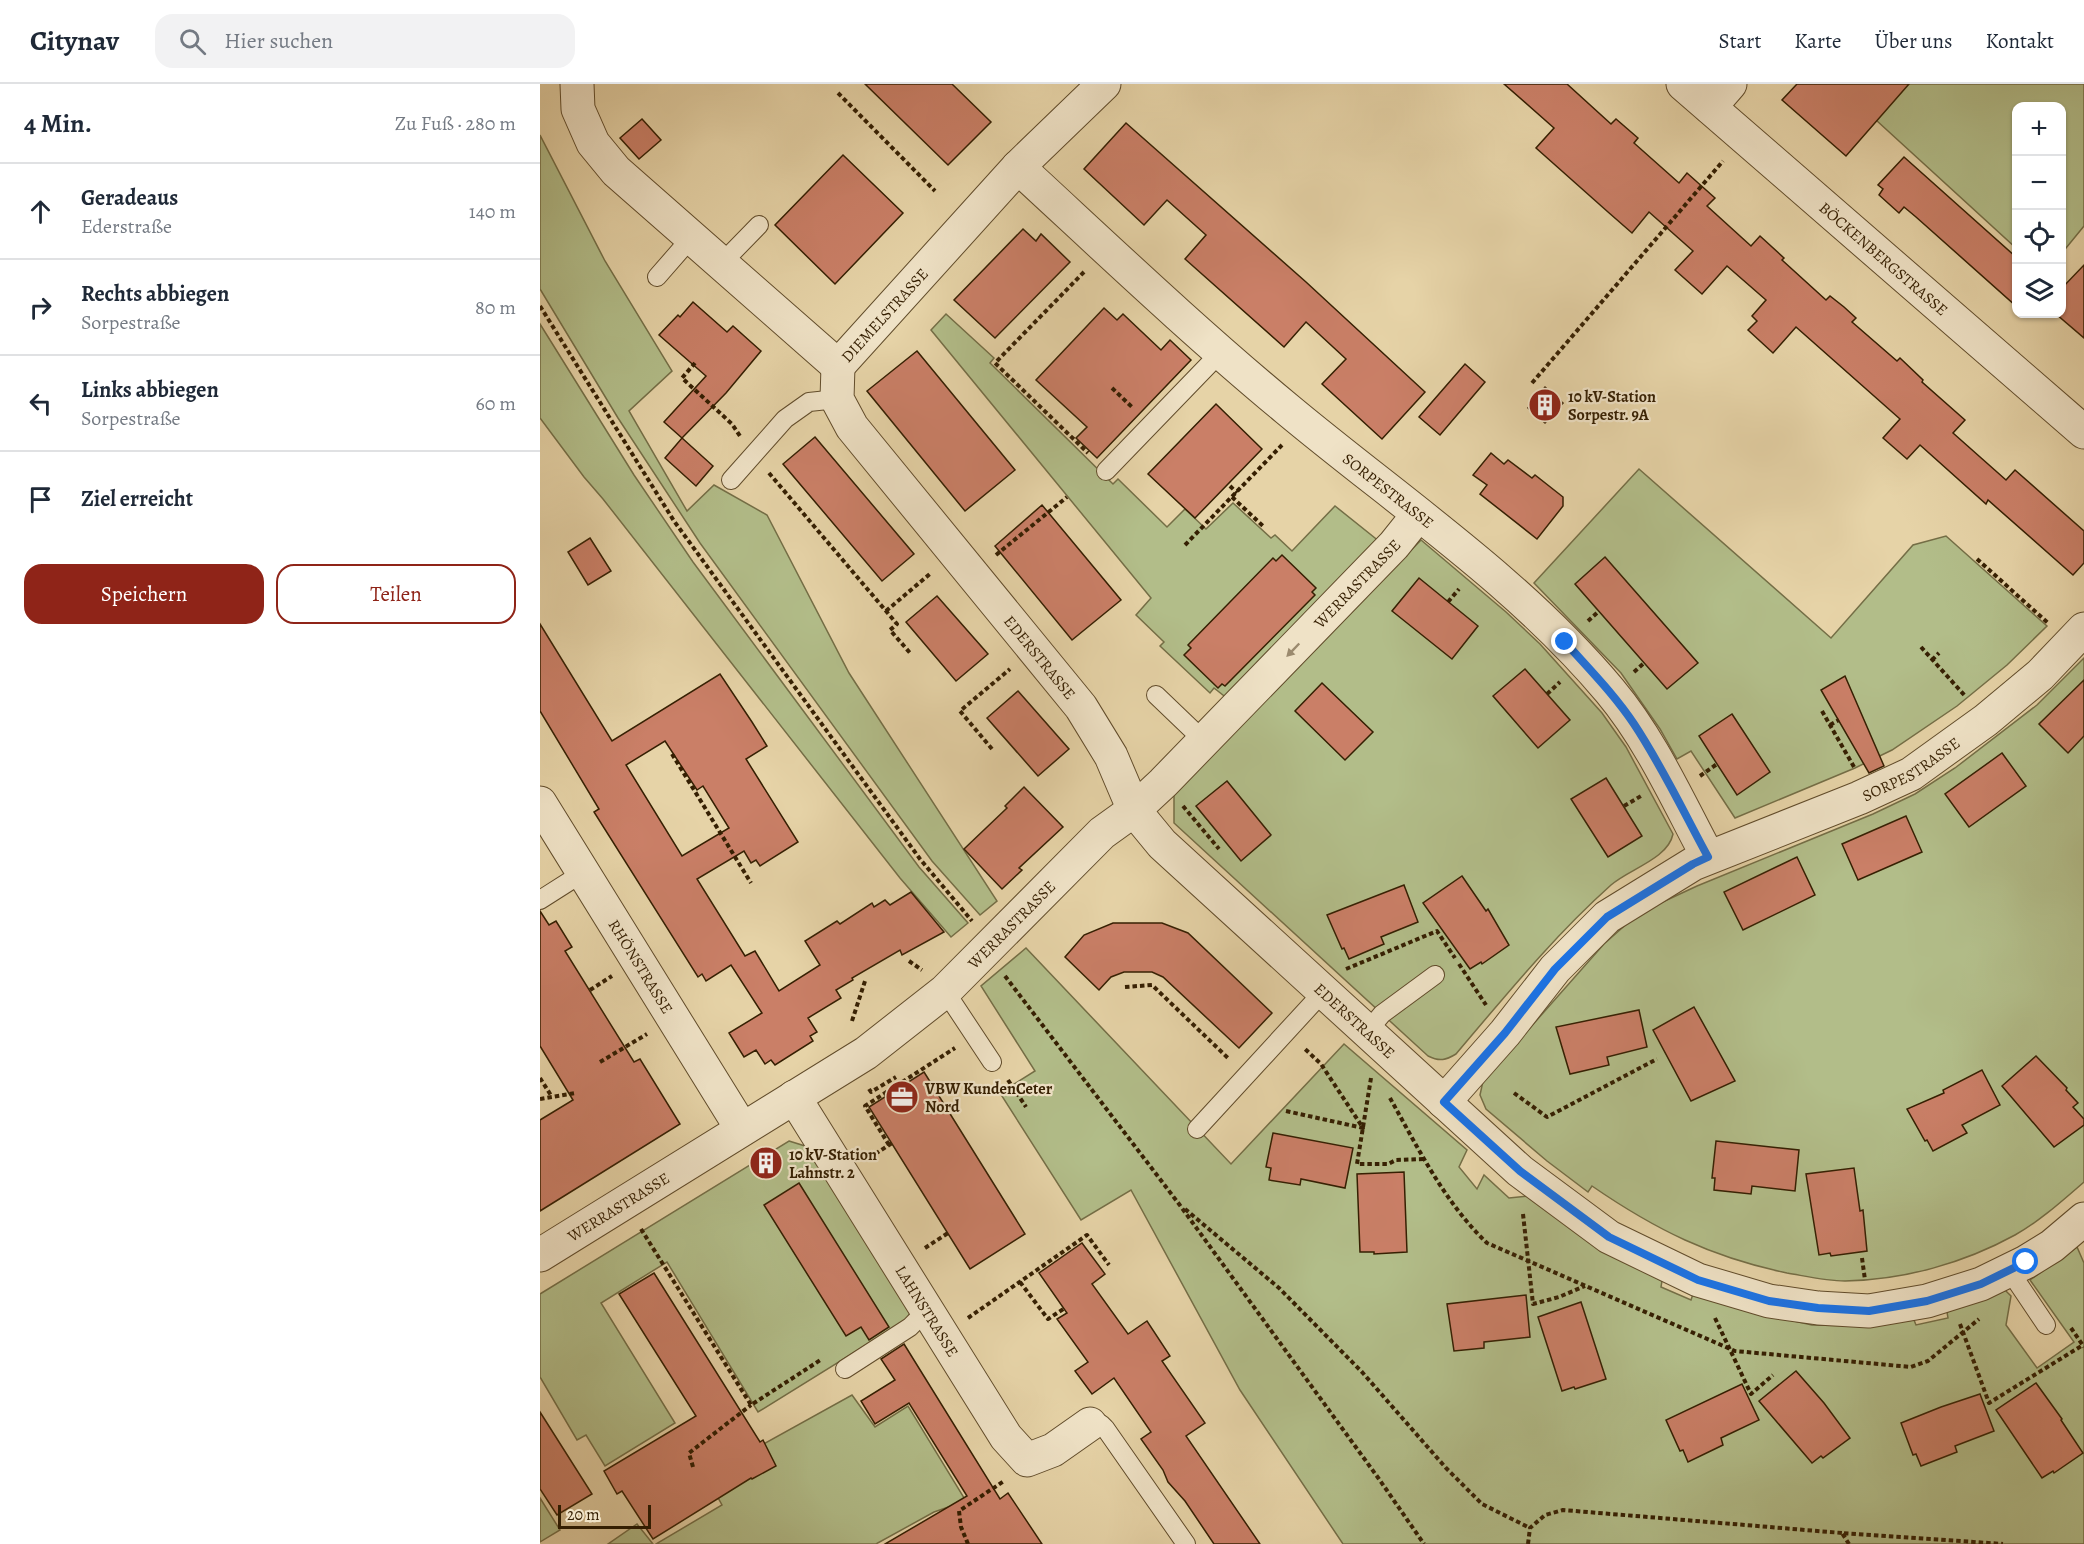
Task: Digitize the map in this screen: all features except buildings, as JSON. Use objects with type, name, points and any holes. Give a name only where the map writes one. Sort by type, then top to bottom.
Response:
[{"type":"street","name":"DIEMELSTRASSE","points":[[577,84],[578,109],[593,143],[616,171],[838,366],[1018,167],[1104,84]]},
{"type":"street","name":"BÖCKENBERGSTRASSE","points":[[1683,84],[1720,95],[1744,137],[2079,417]]},
{"type":"street","name":"SORPESTRASSE","points":[[1018,167],[1220,353],[1481,564],[1565,642],[1611,692],[1634,725],[1667,780],[1708,857]]},
{"type":"street","name":"EDERSTRASSE","points":[[838,366],[837,399],[852,427],[1081,707],[1111,756],[1134,810],[1162,844],[1520,1171],[1609,1237],[1698,1280],[1769,1301],[1818,1308],[1869,1311],[1927,1301],[1981,1284],[2052,1246],[2084,1219]]},
{"type":"street","name":"WERRASTRASSE","points":[[540,1255],[866,1053],[945,991],[1102,833],[1134,810],[1163,783],[1394,545],[1418,515]]},
{"type":"street","name":"SORPESTRASSE","points":[[1444,1102],[1505,1033],[1555,969],[1607,917],[1693,864],[1870,793],[1911,774],[1986,720],[2040,675],[2077,636]]},
{"type":"street","name":"RHÖNSTRASSE","points":[[540,803],[742,1129]]},
{"type":"street","name":"LAHNSTRASSE","points":[[794,1097],[1006,1437],[1027,1460]]},
{"type":"street","points":[[1027,1460],[1053,1450],[1090,1424]]},
{"type":"lane","points":[[721,264],[759,225]]},
{"type":"lane","points":[[657,277],[691,238]]},
{"type":"lane","points":[[1106,471],[1220,353]]},
{"type":"lane","points":[[731,480],[785,419],[809,402],[837,399]]},
{"type":"lane","points":[[1156,695],[1204,741]]},
{"type":"lane","points":[[540,900],[584,872]]},
{"type":"lane","points":[[1372,1037],[1382,1014],[1435,975]]},
{"type":"lane","points":[[945,991],[992,1062]]},
{"type":"lane","points":[[1197,1129],[1323,992]]},
{"type":"lane","points":[[2009,1270],[2046,1325]]},
{"type":"lane","points":[[845,1370],[910,1327],[935,1323]]},
{"type":"lane","points":[[1090,1424],[1101,1425],[1105,1428],[1186,1544]]},
{"type":"path","points":[[838,93],[935,191]]},
{"type":"path","points":[[1532,383],[1744,137]]},
{"type":"path","points":[[1093,278],[1085,271],[995,363],[1106,471]]},
{"type":"path","points":[[540,306],[674,521],[920,859],[973,922]]},
{"type":"path","points":[[695,363],[682,378],[732,424],[754,455],[897,624],[890,630],[911,654]]},
{"type":"path","points":[[1185,545],[1304,423]]},
{"type":"path","points":[[1230,486],[1237,493]]},
{"type":"path","points":[[886,611],[1068,497]]},
{"type":"path","points":[[1232,497],[1263,526]]},
{"type":"path","points":[[1977,559],[2077,636]]},
{"type":"path","points":[[1921,647],[1986,720]]},
{"type":"path","points":[[992,749],[960,711],[1034,649]]},
{"type":"path","points":[[1932,660],[1939,653]]},
{"type":"path","points":[[1822,711],[1870,793]]},
{"type":"path","points":[[1830,725],[1839,720]]},
{"type":"path","points":[[672,754],[751,883]]},
{"type":"path","points":[[1163,783],[1220,850]]},
{"type":"path","points":[[850,1028],[865,981]]},
{"type":"path","points":[[1009,983],[1179,1204],[1424,1544]]},
{"type":"path","points":[[1125,987],[1152,985],[1246,1075]]},
{"type":"path","points":[[600,1062],[673,1018]]},
{"type":"path","points":[[1286,1032],[1321,1064],[1363,1128]]},
{"type":"path","points":[[889,1144],[865,1106],[975,1036]]},
{"type":"path","points":[[1372,1037],[1357,1164],[1388,1164],[1396,1160],[1424,1159]]},
{"type":"path","points":[[1514,1093],[1547,1117],[1657,1059]]},
{"type":"path","points":[[992,1062],[1000,1068],[1026,1107]]},
{"type":"path","points":[[895,1074],[901,1085]]},
{"type":"path","points":[[540,1078],[552,1097]]},
{"type":"path","points":[[540,1099],[575,1092]]},
{"type":"path","points":[[1286,1112],[1363,1128]]},
{"type":"path","points":[[625,1202],[751,1405]]},
{"type":"path","points":[[1179,1204],[1280,1288],[1362,1372],[1446,1468],[1482,1504],[1530,1528]]},
{"type":"path","points":[[1524,1231],[1533,1304],[1586,1286]]},
{"type":"path","points":[[935,1323],[1020,1282],[1087,1235],[1109,1265]]},
{"type":"path","points":[[1020,1282],[1048,1319],[1065,1308]]},
{"type":"path","points":[[1961,1327],[1989,1403],[2083,1345]]},
{"type":"path","points":[[1722,1333],[1751,1394],[1773,1375]]},
{"type":"path","points":[[693,1467],[689,1453],[751,1405],[829,1355]]},
{"type":"path","points":[[968,1544],[959,1511],[1016,1474],[1027,1460]]},
{"type":"path","points":[[1528,1544],[1530,1528],[1545,1515],[1563,1510],[2003,1544]]},
{"type":"path","points":[[1842,1533],[1849,1544]]},
{"type":"green space","points":[[1866,84],[2084,84],[2084,226],[2066,248],[2066,102],[2012,102],[2012,244],[1853,99]]},
{"type":"green space","points":[[540,135],[605,261],[672,371],[629,411],[687,511],[714,485],[767,515],[849,673],[997,901],[980,915],[932,861],[700,543],[618,418],[540,289]]},
{"type":"green space","points":[[946,314],[994,358],[990,363],[1113,484],[1118,479],[1167,527],[1185,509],[1206,529],[1233,503],[1271,538],[1275,535],[1292,551],[1335,506],[1380,542],[1228,699],[1214,688],[1210,693],[1160,646],[1164,642],[1136,615],[1151,598],[931,330]]},
{"type":"green space","points":[[540,324],[634,475],[693,562],[919,867],[968,923],[951,937],[900,878],[540,418]]},
{"type":"green space","points":[[1639,469],[1831,638],[1913,545],[1946,536],[2047,626],[2007,665],[1957,706],[1892,750],[1855,768],[1735,818],[1691,751],[1677,759],[1660,729],[1621,673],[1534,583]]},
{"type":"green space","points":[[1421,540],[1540,644],[1602,713],[1626,747],[1673,834],[1670,843],[1656,857],[1619,879],[1590,904],[1531,966],[1456,1054],[1443,1059],[1428,1056],[1174,823],[1174,793]]},
{"type":"green space","points":[[2084,658],[2084,1182],[2042,1217],[2015,1235],[1975,1254],[1911,1273],[1845,1281],[1787,1273],[1733,1259],[1709,1250],[1662,1229],[1592,1186],[1588,1192],[1547,1161],[1486,1109],[1480,1095],[1483,1081],[1604,944],[1639,913],[1697,886],[1873,814],[1915,794],[1955,768],[2037,705]]},
{"type":"green space","points":[[1026,948],[1231,1164],[1344,1044],[1467,1150],[1459,1167],[1477,1189],[1484,1175],[1509,1198],[1528,1196],[1577,1232],[1662,1281],[1661,1287],[1691,1300],[1693,1294],[1762,1314],[1812,1325],[1863,1326],[1914,1320],[1916,1325],[1948,1318],[1947,1312],[2005,1290],[2011,1296],[2006,1325],[2037,1368],[2074,1342],[2030,1280],[2077,1247],[2084,1263],[2084,1544],[1343,1544],[1240,1390],[1131,1190],[1081,1220],[1000,1093],[1035,1071],[981,986]]},
{"type":"green space","points":[[789,1141],[805,1146],[827,1176],[911,1312],[905,1321],[758,1412],[667,1262],[601,1303],[675,1423],[605,1466],[586,1435],[577,1440],[540,1377],[540,1294]]},
{"type":"green space","points":[[852,1395],[875,1427],[908,1406],[966,1501],[934,1512],[876,1544],[656,1544],[722,1505],[706,1476]]},
{"type":"green space","points":[[540,1498],[560,1530],[540,1542]]},
{"type":"green space","points":[[637,1524],[653,1544],[608,1544]]},
{"type":"place","name":"10 kV-Station Sorpestr. 9A","points":[[1545,405]]},
{"type":"place","name":"VBW KundenCeter Nord","points":[[902,1097]]},
{"type":"place","name":"10 kV-Station Lahnstr. 2","points":[[766,1163]]},
{"type":"route","points":[[1565,642],[1611,692],[1634,725],[1667,780],[1708,857],[1607,917],[1555,969],[1505,1033],[1444,1102],[1520,1171],[1609,1237],[1698,1280],[1769,1301],[1818,1308],[1869,1311],[1927,1301],[1981,1284],[2026,1262]]}]
